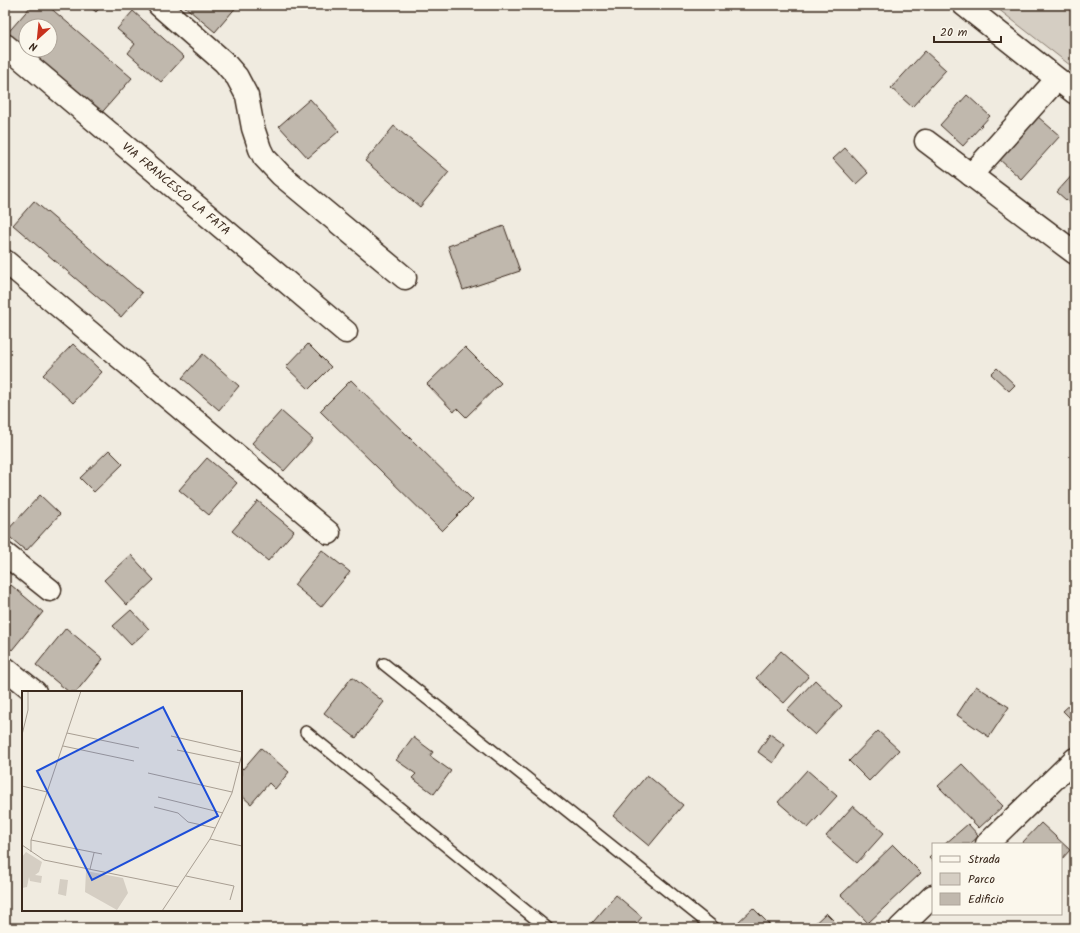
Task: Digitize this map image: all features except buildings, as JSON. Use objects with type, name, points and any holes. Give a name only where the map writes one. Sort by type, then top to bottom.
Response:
[{"type":"street","points":[[159,5],[224,62],[237,77],[247,96],[257,143],[264,157],[270,164],[287,180],[405,278]]},
{"type":"street","points":[[964,5],[1075,93]]},
{"type":"street","name":"VIA FRANCESCO LA FATA","points":[[5,45],[346,332]]},
{"type":"street","points":[[971,175],[1057,79]]},
{"type":"street","points":[[926,141],[1075,253]]},
{"type":"street","points":[[5,261],[329,533]]},
{"type":"street","points":[[5,554],[50,590]]},
{"type":"street","points":[[5,668],[34,691]]},
{"type":"street","points":[[988,843],[1075,759]]},
{"type":"street","points":[[900,928],[932,897]]},
{"type":"lane","points":[[384,664],[714,928]]},
{"type":"lane","points":[[306,732],[547,928]]},
{"type":"green space","points":[[993,5],[1075,5],[1075,69]]}]
